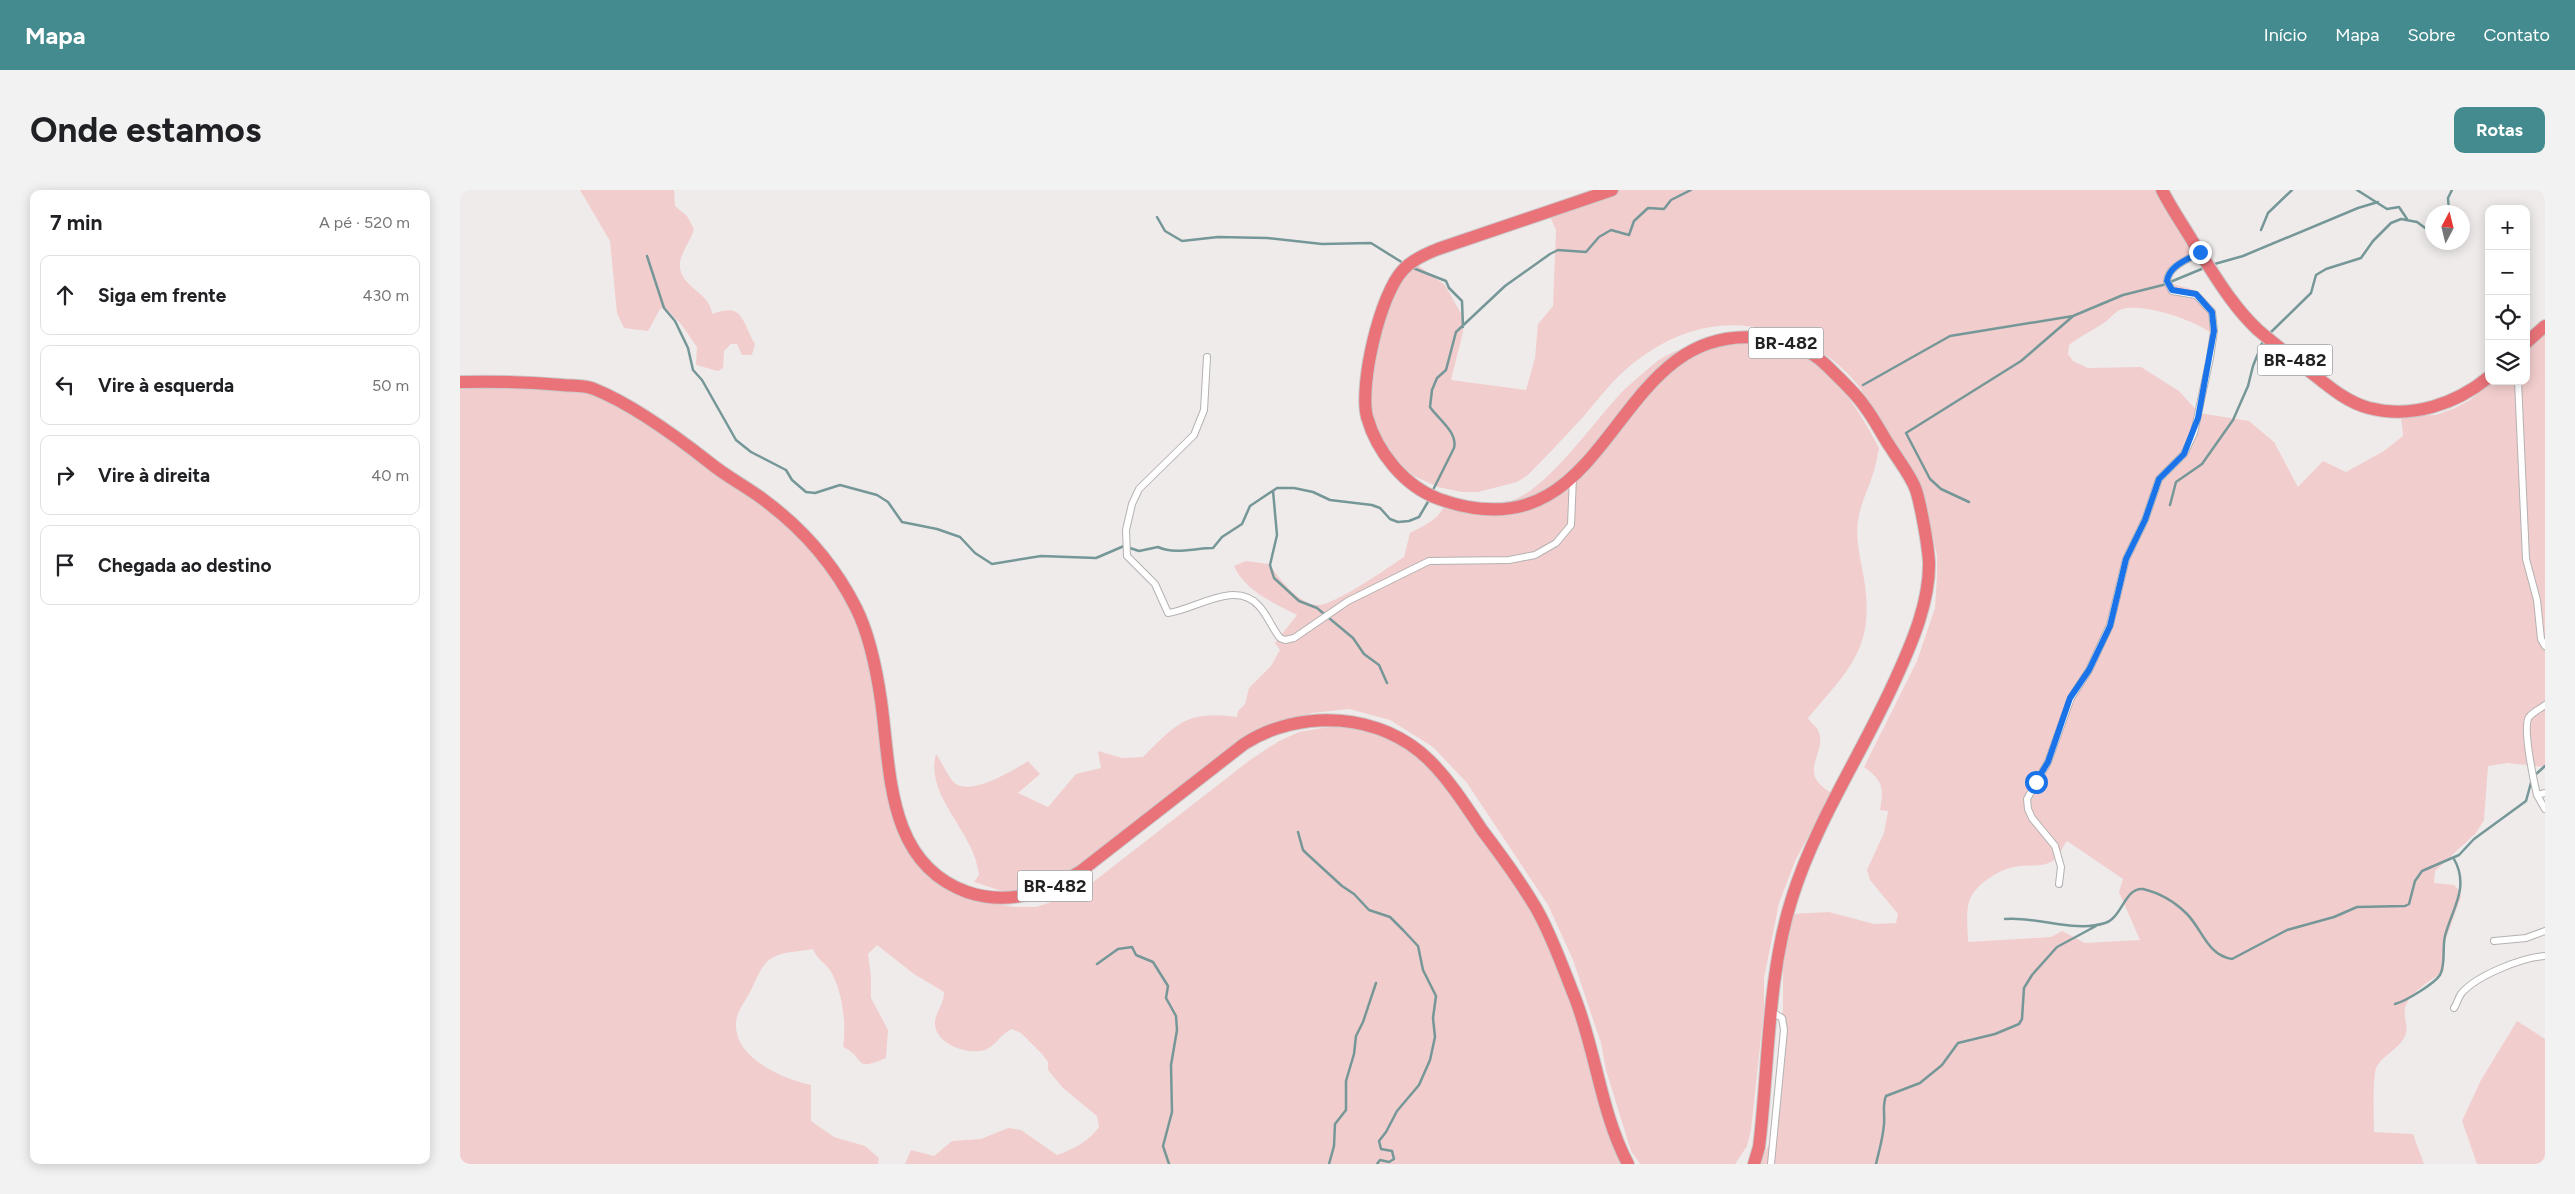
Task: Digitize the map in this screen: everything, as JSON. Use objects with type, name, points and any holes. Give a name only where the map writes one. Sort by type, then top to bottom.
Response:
[{"type":"highway","name":"BR-482","points":[[1612,190],[1438,249],[1413,262],[1402,271],[1386,299],[1368,366],[1365,409],[1374,439],[1410,482],[1434,497],[1460,506],[1484,510],[1520,507],[1550,496],[1573,477],[1649,385],[1668,366],[1704,345],[1748,337],[1785,343],[1824,362],[1864,405],[1915,488],[1929,563],[1915,634],[1887,698],[1847,774],[1799,877],[1784,924],[1772,1012],[1760,1147],[1754,1164]]},
{"type":"highway","name":"BR-482","points":[[2162,190],[2224,290],[2258,329],[2329,387],[2349,400],[2368,408],[2390,412],[2418,411],[2459,398],[2485,380]]},
{"type":"highway","points":[[2529,340],[2545,326]]},
{"type":"highway","name":"BR-482","points":[[460,382],[505,381],[592,388],[654,423],[699,452],[710,463],[764,500],[813,543],[838,577],[858,611],[875,669],[894,801],[903,831],[920,858],[937,876],[962,890],[980,895],[1014,898],[1047,890],[1081,871],[1244,744],[1269,730],[1308,721],[1356,722],[1388,734],[1412,747],[1428,759],[1452,788],[1513,873],[1544,924],[1576,1000],[1617,1138],[1628,1164]]},
{"type":"street","points":[[2058,884],[2062,867],[2055,846],[2032,818],[2028,809],[2027,799],[2048,762],[2070,698],[2089,670],[2110,626],[2126,559],[2145,520],[2159,479],[2184,454],[2194,433],[2214,331],[2212,312],[2196,294],[2172,290],[2167,281],[2171,271],[2200,252]]},
{"type":"street","points":[[1207,357],[1204,410],[1194,435],[1139,489],[1132,504],[1126,530],[1127,556],[1155,584],[1168,613],[1180,612],[1217,597],[1242,596],[1258,604],[1280,638],[1294,638],[1348,601],[1429,561],[1509,560],[1535,555],[1556,543],[1571,525],[1573,477]]},
{"type":"street","points":[[2518,385],[2526,559],[2537,600],[2541,638],[2545,646]]},
{"type":"street","points":[[2545,705],[2532,714],[2528,721],[2530,758],[2538,795],[2545,808]]},
{"type":"street","points":[[2538,795],[2545,794]]},
{"type":"street","points":[[2494,941],[2526,938],[2545,931]]},
{"type":"street","points":[[2454,1008],[2461,994],[2488,974],[2526,960],[2545,956]]},
{"type":"street","points":[[1771,1164],[1784,1030],[1782,1018],[1772,1012]]},
{"type":"shaded area","points":[[580,190],[674,190],[675,206],[687,216],[694,229],[680,262],[680,271],[689,284],[706,300],[712,314],[730,310],[740,316],[755,344],[752,355],[742,355],[737,344],[731,344],[724,351],[723,368],[718,371],[696,365],[697,347],[681,324],[664,307],[660,309],[648,331],[624,328],[617,313],[610,241]]},
{"type":"shaded area","points":[[1608,190],[2156,190],[2193,253],[2175,265],[2170,282],[2196,291],[2205,299],[2210,310],[2213,334],[2194,323],[2169,314],[2144,308],[2122,309],[2069,345],[2068,354],[2073,361],[2088,368],[2141,367],[2179,391],[2199,413],[2249,421],[2274,442],[2298,487],[2323,461],[2346,472],[2384,451],[2403,436],[2401,416],[2436,415],[2470,400],[2488,385],[2530,385],[2530,344],[2545,327],[2545,767],[2508,763],[2488,766],[2484,820],[2476,833],[2435,871],[2434,883],[2454,885],[2460,891],[2461,897],[2443,947],[2444,971],[2421,987],[2407,1002],[2405,1008],[2406,1034],[2401,1042],[2377,1066],[2374,1087],[2374,1132],[2413,1134],[2424,1164],[1759,1164],[1771,1141],[1783,1007],[1783,968],[1791,914],[1829,912],[1874,924],[1896,923],[1898,914],[1870,880],[1867,870],[1884,833],[1888,811],[1880,810],[1881,785],[1875,776],[1864,767],[1917,661],[1935,608],[1937,555],[1922,502],[1861,389],[1843,369],[1822,352],[1787,335],[1753,327],[1732,325],[1711,327],[1673,339],[1655,348],[1616,379],[1528,475],[1517,482],[1478,492],[1462,492],[1438,487],[1414,476],[1396,462],[1373,433],[1367,388],[1392,292],[1416,264],[1445,285],[1463,317],[1463,332],[1451,380],[1526,390],[1535,358],[1538,324],[1553,306],[1556,230],[1549,214]],"holes":[[[2067,841],[2123,879],[2119,892],[2140,940],[2085,943],[2062,931],[2051,937],[1968,942],[1968,904],[1979,887],[1991,877],[2013,867],[2042,865],[2054,860]]]},
{"type":"shaded area","points":[[1712,340],[1766,343],[1792,351],[1809,360],[1824,371],[1849,399],[1860,414],[1879,448],[1874,471],[1862,503],[1857,529],[1867,608],[1861,644],[1845,673],[1808,718],[1818,730],[1820,739],[1814,770],[1815,778],[1832,793],[1796,859],[1779,903],[1764,978],[1764,1009],[1751,1130],[1747,1146],[1735,1164],[1640,1164],[1631,1151],[1606,1070],[1601,1043],[1573,960],[1548,905],[1467,783],[1433,747],[1390,720],[1349,709],[1312,713],[1276,726],[1075,879],[1008,893],[974,882],[979,875],[976,859],[937,785],[934,769],[936,754],[953,781],[963,787],[993,780],[1028,761],[1040,774],[1018,793],[1048,807],[1076,774],[1101,768],[1098,751],[1122,758],[1143,757],[1165,735],[1184,722],[1206,716],[1237,717],[1238,711],[1245,704],[1249,688],[1271,666],[1280,650],[1275,643],[1297,615],[1270,601],[1245,583],[1234,566],[1246,561],[1269,564],[1295,595],[1309,603],[1316,605],[1335,600],[1404,557],[1410,533],[1435,518],[1445,504],[1494,504],[1510,501],[1524,495],[1555,469],[1624,390],[1650,367],[1672,353]]},
{"type":"shaded area","points":[[460,386],[567,386],[602,397],[619,405],[755,497],[797,534],[838,582],[866,641],[892,799],[923,861],[994,903],[1014,907],[1036,907],[1061,899],[1088,886],[1250,760],[1279,741],[1299,732],[1335,726],[1380,733],[1427,760],[1534,906],[1576,1013],[1582,1041],[1622,1164],[905,1164],[911,1150],[934,1156],[952,1141],[981,1139],[1008,1128],[1021,1130],[1057,1155],[1081,1144],[1099,1127],[1097,1116],[1063,1088],[1048,1070],[1048,1062],[1042,1054],[1021,1033],[1012,1029],[989,1048],[978,1051],[962,1050],[947,1043],[937,1032],[935,1025],[944,992],[914,974],[877,945],[868,954],[871,998],[888,1030],[886,1058],[864,1064],[843,1047],[844,1018],[838,987],[830,970],[813,949],[782,954],[768,960],[739,1010],[736,1024],[738,1036],[752,1057],[775,1072],[811,1085],[811,1121],[834,1137],[865,1146],[879,1158],[878,1164],[460,1164]]},
{"type":"shaded area","points":[[2517,1021],[2545,1039],[2545,1164],[2477,1164],[2462,1121],[2481,1080]]},
{"type":"waterway","points":[[1432,492],[1454,448],[1453,437],[1450,431],[1430,407],[1432,390],[1437,378],[1446,370],[1456,332],[1505,286],[1550,254],[1558,250],[1586,252],[1599,237],[1611,230],[1629,235],[1634,221],[1648,208],[1664,209],[1671,200],[1691,190]]},
{"type":"waterway","points":[[2261,230],[2268,213],[2292,190]]},
{"type":"waterway","points":[[2357,190],[2387,209],[2399,207],[2407,219]]},
{"type":"waterway","points":[[2448,205],[2448,198],[2452,190]]},
{"type":"waterway","points":[[2211,265],[2243,256],[2358,208],[2378,202]]},
{"type":"waterway","points":[[1157,217],[1165,231],[1182,241],[1218,237],[1267,238],[1322,244],[1371,243],[1403,263]]},
{"type":"waterway","points":[[2268,335],[2311,293],[2316,275],[2326,269],[2361,258],[2373,241],[2391,223],[2401,219],[2417,222],[2425,228]]},
{"type":"waterway","points":[[647,256],[664,308],[675,321],[688,348],[693,370],[702,380],[736,440],[751,452],[786,470],[792,480],[806,492],[815,493],[840,485],[877,495],[888,502],[902,522],[937,529],[960,537],[975,553],[992,564],[1041,556],[1096,558],[1124,546],[1139,551],[1158,547],[1172,551],[1213,548],[1222,537],[1242,524],[1250,506],[1277,488],[1294,488],[1313,492],[1330,500],[1372,505],[1380,508],[1390,519],[1398,522],[1409,521],[1419,517],[1429,500]]},
{"type":"waterway","points":[[1413,268],[1446,281],[1449,288],[1462,301],[1463,327]]},
{"type":"waterway","points":[[1863,385],[1950,336],[2073,316],[2123,295],[2163,285],[2204,268]]},
{"type":"waterway","points":[[1969,502],[1941,489],[1930,479],[1906,433],[2021,361],[2072,317]]},
{"type":"waterway","points":[[2170,505],[2176,482],[2202,464],[2233,420],[2248,386],[2253,366],[2263,341]]},
{"type":"waterway","points":[[1273,491],[1277,535],[1270,565],[1274,578],[1299,601],[1317,608],[1353,638],[1364,654],[1379,665],[1387,683]]},
{"type":"waterway","points":[[2535,775],[2545,766]]},
{"type":"waterway","points":[[2005,919],[2093,926],[2111,920],[2132,893],[2143,889],[2167,898],[2187,914],[2211,947],[2224,957],[2232,959],[2287,930],[2334,917],[2357,907],[2405,906],[2409,904],[2415,881],[2422,871],[2459,855],[2474,839],[2526,801],[2532,779]]},
{"type":"waterway","points":[[1298,832],[1303,850],[1306,853],[1342,886],[1354,894],[1369,910],[1390,917],[1418,946],[1423,970],[1436,996],[1433,1018],[1435,1037],[1430,1060],[1419,1085],[1397,1111],[1379,1141],[1381,1149],[1392,1151],[1394,1159],[1389,1162],[1380,1160],[1377,1164]]},
{"type":"waterway","points":[[2395,1004],[2426,987],[2437,979],[2442,971],[2445,936],[2460,889],[2460,879],[2454,859]]},
{"type":"waterway","points":[[1876,1164],[1883,1134],[1886,1096],[1920,1083],[1942,1065],[1958,1043],[1995,1034],[2019,1024],[2022,1019],[2024,988],[2032,975],[2057,947],[2096,926]]},
{"type":"waterway","points":[[1097,964],[1118,949],[1132,947],[1136,955],[1153,962],[1168,986],[1166,998],[1176,1016],[1177,1030],[1171,1065],[1172,1112],[1163,1146],[1169,1164]]},
{"type":"waterway","points":[[1329,1164],[1334,1146],[1335,1124],[1346,1110],[1346,1081],[1354,1054],[1356,1036],[1363,1022],[1376,983]]},
{"type":"route","points":[[2036,782],[2048,762],[2063,724],[2070,698],[2089,670],[2110,626],[2126,559],[2145,520],[2159,479],[2184,454],[2194,433],[2210,358],[2214,331],[2212,312],[2196,294],[2172,290],[2168,286],[2167,281],[2171,271],[2200,252]]}]
